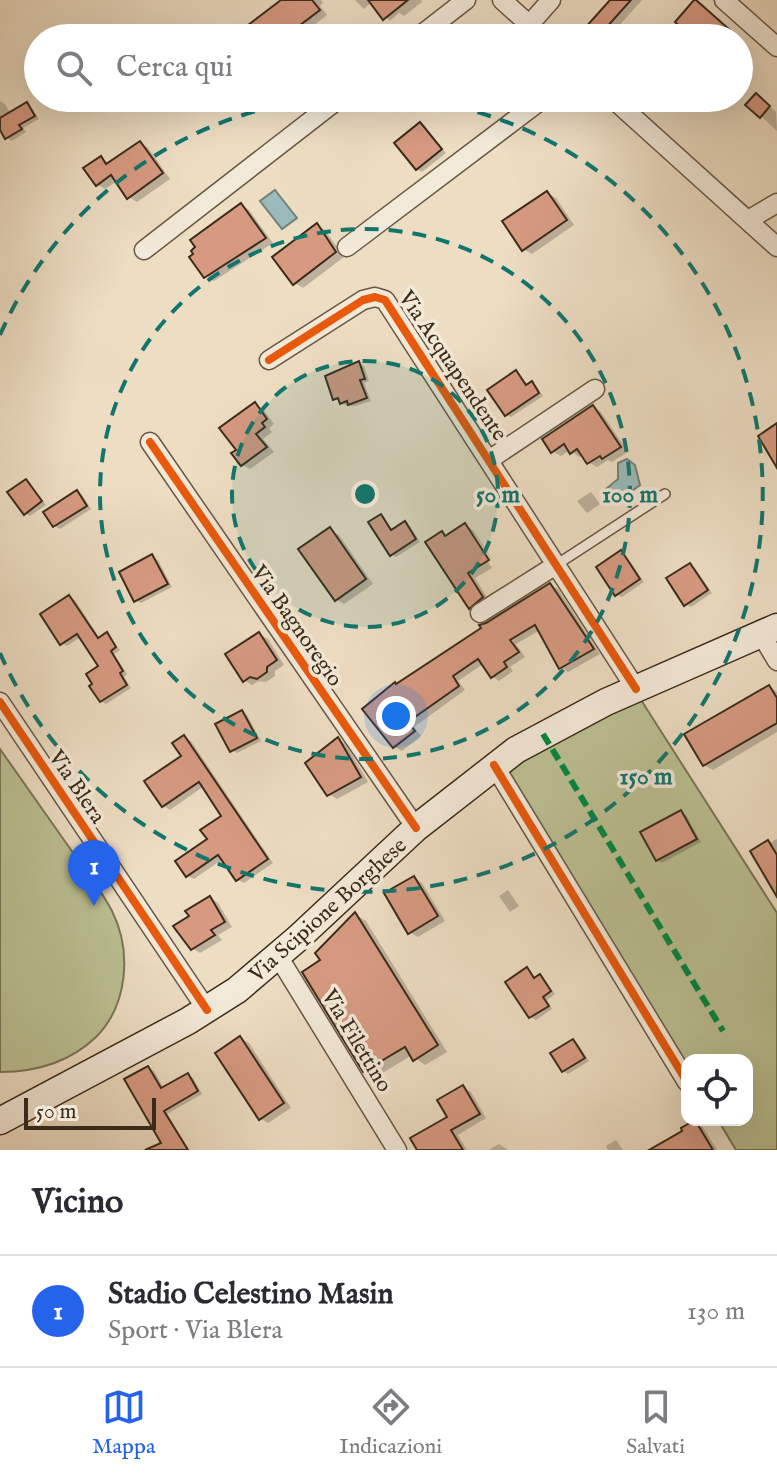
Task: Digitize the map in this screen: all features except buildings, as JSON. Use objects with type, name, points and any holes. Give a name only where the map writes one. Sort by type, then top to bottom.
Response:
[{"type":"main road","name":"Via Scipione Borghese","points":[[0,1121],[207,1010],[237,990],[416,828],[494,765],[552,729],[769,630]]},
{"type":"street","points":[[435,24],[466,0]]},
{"type":"street","points":[[502,0],[528,24]]},
{"type":"street","points":[[530,24],[551,0]]},
{"type":"street","points":[[724,0],[751,24]]},
{"type":"street","points":[[753,26],[777,47]]},
{"type":"street","points":[[144,250],[322,112]]},
{"type":"street","points":[[347,247],[525,112]]},
{"type":"street","points":[[628,112],[777,247]]},
{"type":"street","points":[[748,220],[777,203]]},
{"type":"street","name":"Via Acquapendente","points":[[269,360],[363,300],[375,297],[385,300],[636,689]]},
{"type":"street","points":[[489,460],[595,389]]},
{"type":"street","name":"Via Bagnoregio","points":[[150,442],[416,828]]},
{"type":"street","points":[[480,613],[556,565]]},
{"type":"street","points":[[769,630],[777,661]]},
{"type":"street","name":"Via Blera","points":[[0,702],[207,1010]]},
{"type":"street","points":[[494,765],[681,1072]]},
{"type":"street","name":"Via Filettino","points":[[278,956],[397,1150]]},
{"type":"lane","points":[[556,565],[665,494]]},
{"type":"green space","points":[[641,700],[777,913],[777,1150],[736,1150],[722,1126],[753,1126],[753,1054],[681,1054],[681,1060],[502,769],[553,738]]},
{"type":"green space","points":[[0,749],[112,911],[122,943],[124,977],[115,1009],[107,1024],[86,1046],[52,1064],[0,1072]]},
{"type":"water","points":[[275,190],[297,218],[282,229],[260,201]]},
{"type":"water","points":[[627,459],[635,465],[640,485],[618,501],[610,501],[606,489],[618,479],[618,463]]},
{"type":"marked path","points":[[543,734],[723,1031]]},
{"type":"cycle path","points":[[269,360],[363,300],[375,297],[385,300],[636,689]]},
{"type":"cycle path","points":[[150,442],[416,828]]},
{"type":"cycle path","points":[[0,702],[207,1010]]},
{"type":"cycle path","points":[[494,765],[681,1072]]},
{"type":"place","name":"Stadio Celestino Masin","points":[[94,906]]}]
